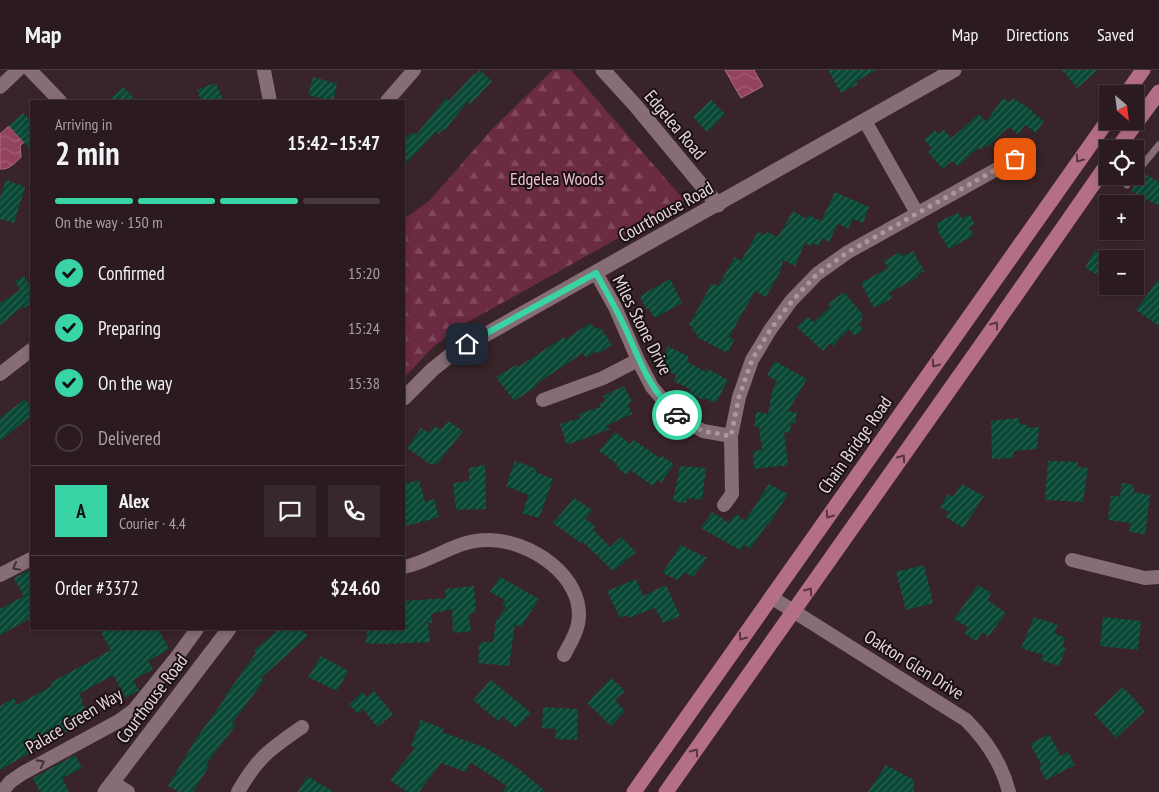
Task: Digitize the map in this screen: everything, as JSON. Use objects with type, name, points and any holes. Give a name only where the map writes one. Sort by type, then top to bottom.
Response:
[{"type":"main road","points":[[1132,85],[1143,70]]},
{"type":"main road","points":[[1126,140],[1158,97]]},
{"type":"main road","name":"Chain Bridge Road","points":[[634,792],[1101,130]]},
{"type":"main road","points":[[666,792],[1099,176]]},
{"type":"street","points":[[0,87],[18,70]]},
{"type":"street","points":[[30,70],[59,100]]},
{"type":"street","points":[[388,100],[414,70]]},
{"type":"street","name":"Edgelea Road","points":[[603,70],[635,105],[718,205]]},
{"type":"street","name":"Courthouse Road","points":[[405,397],[432,370],[453,353],[954,70]]},
{"type":"street","points":[[264,71],[270,100]]},
{"type":"street","points":[[865,121],[917,213]]},
{"type":"street","points":[[724,505],[732,494],[731,436],[739,397],[752,360],[770,330],[792,301],[817,274],[848,252],[1015,159]]},
{"type":"street","name":"Miles Stone Drive","points":[[596,273],[615,307],[652,387],[682,419],[703,431],[731,436]]},
{"type":"street","points":[[0,374],[30,351]]},
{"type":"street","points":[[543,400],[596,380],[638,360]]},
{"type":"street","points":[[405,566],[424,561],[453,546],[466,542],[487,540],[514,543],[540,555],[566,579],[578,606],[578,622],[575,634],[564,655]]},
{"type":"street","points":[[0,575],[30,560]]},
{"type":"street","points":[[1072,560],[1145,578],[1159,577]]},
{"type":"street","name":"Oakton Glen Drive","points":[[771,597],[966,720],[980,735],[996,758],[1009,792]]},
{"type":"street","name":"Palace Green Way","points":[[2,792],[10,782],[23,773],[119,721],[134,710],[196,630]]},
{"type":"street","name":"Courthouse Road","points":[[108,787],[228,630]]},
{"type":"street","points":[[238,792],[256,764],[269,749],[302,727]]},
{"type":"street","points":[[108,787],[128,792]]},
{"type":"lane","points":[[1144,162],[1159,145]]},
{"type":"green space","name":"Edgelea Woods","points":[[553,70],[571,70],[685,201],[459,327],[433,347],[405,377],[405,218],[430,200],[493,128]]},
{"type":"water","points":[[725,70],[754,70],[763,86],[741,98]]},
{"type":"water","points":[[9,126],[24,142],[20,146],[21,157],[9,167],[0,169],[0,134]]},
{"type":"building","points":[[480,70],[492,81],[470,104],[468,101],[445,130],[443,129],[439,134],[436,132],[405,164],[405,139],[412,132],[416,135],[446,98],[449,101]]},
{"type":"building","points":[[828,70],[877,70],[856,81],[858,84],[841,93]]},
{"type":"building","points":[[1062,70],[1098,70],[1077,88]]},
{"type":"building","points":[[313,77],[337,84],[333,100],[308,95]]},
{"type":"building","points":[[216,84],[224,100],[201,100],[197,90]]},
{"type":"building","points":[[123,87],[136,100],[109,100]]},
{"type":"building","points":[[1003,98],[1010,102],[1013,98],[1044,121],[1036,133],[1025,125],[1018,134],[1009,127],[987,147],[985,145],[980,150],[978,148],[958,166],[952,161],[943,169],[928,152],[932,148],[924,140],[935,130],[939,134],[944,130],[951,138],[979,114],[986,122]]},
{"type":"building","points":[[711,100],[725,114],[707,132],[693,117]]},
{"type":"building","points":[[23,113],[30,120],[30,149],[9,126]]},
{"type":"building","points":[[1144,174],[1159,182],[1159,206],[1144,198],[1144,195],[1138,195],[1131,191],[1135,185],[1144,185]]},
{"type":"building","points":[[6,180],[25,187],[14,223],[0,219],[0,198]]},
{"type":"building","points":[[835,192],[869,207],[863,223],[853,219],[848,229],[838,223],[829,242],[822,238],[819,246],[813,243],[811,246],[805,243],[795,266],[783,260],[780,272],[766,297],[755,291],[729,337],[734,340],[728,353],[696,337],[697,334],[692,331],[694,328],[689,325],[712,283],[718,286],[735,257],[741,261],[758,232],[765,235],[767,232],[778,237],[793,211],[807,219],[808,215],[821,221]]},
{"type":"building","points":[[958,213],[962,219],[969,214],[975,224],[969,227],[974,235],[949,249],[937,230],[939,229],[936,223]]},
{"type":"building","points":[[1095,250],[1099,252],[1099,276],[1085,268]]},
{"type":"building","points":[[913,251],[924,271],[917,275],[918,277],[889,293],[892,298],[874,308],[861,283],[888,268],[884,261],[900,252],[902,256]]},
{"type":"building","points":[[24,276],[30,283],[30,306],[29,305],[24,308],[23,306],[0,325],[0,303],[20,290],[15,281]]},
{"type":"building","points":[[1159,278],[1159,326],[1136,310]]},
{"type":"building","points":[[670,279],[682,303],[655,318],[648,308],[646,309],[640,296]]},
{"type":"building","points":[[844,292],[863,315],[861,316],[863,320],[858,323],[863,330],[855,336],[849,329],[833,346],[830,343],[823,351],[797,327],[808,317],[814,322],[831,306],[828,304]]},
{"type":"building","points":[[590,323],[596,329],[600,327],[612,345],[597,354],[595,351],[586,358],[583,353],[514,401],[496,377],[516,365],[518,367],[564,337],[565,340]]},
{"type":"building","points":[[668,346],[689,357],[686,361],[706,372],[708,369],[728,380],[716,403],[689,394],[691,390],[674,381],[676,375],[658,366]]},
{"type":"building","points":[[775,361],[807,379],[788,411],[797,413],[795,423],[791,423],[790,433],[784,432],[788,465],[754,469],[753,451],[762,450],[759,427],[754,427],[756,412],[768,414],[773,388],[777,381],[767,375]]},
{"type":"building","points":[[624,386],[632,402],[628,404],[632,414],[606,426],[610,429],[567,445],[560,424],[580,418],[578,414],[601,407],[599,404],[606,401],[603,396]]},
{"type":"building","points":[[25,399],[30,406],[30,417],[0,441],[0,418]]},
{"type":"building","points":[[1019,418],[1019,424],[1027,425],[1027,428],[1039,427],[1037,449],[1014,451],[1014,458],[992,459],[991,421]]},
{"type":"building","points":[[448,421],[463,431],[437,464],[430,464],[407,448],[421,428],[429,433],[435,426],[440,430]]},
{"type":"building","points":[[615,432],[630,444],[634,440],[660,458],[662,456],[674,464],[661,483],[658,480],[653,486],[630,470],[627,475],[616,467],[618,465],[599,451]]},
{"type":"building","points":[[515,461],[537,469],[535,472],[553,479],[539,518],[522,513],[529,495],[506,486]]},
{"type":"building","points":[[1048,461],[1078,462],[1078,467],[1088,468],[1083,502],[1045,500]]},
{"type":"building","points":[[485,465],[486,509],[456,510],[453,483],[469,481],[469,468]]},
{"type":"building","points":[[680,466],[706,468],[702,500],[687,498],[686,503],[673,501]]},
{"type":"building","points":[[419,480],[425,502],[434,499],[439,517],[407,526],[405,519],[405,484]]},
{"type":"building","points":[[1122,483],[1134,485],[1134,492],[1150,495],[1145,534],[1129,532],[1131,523],[1108,520],[1111,495],[1120,497]]},
{"type":"building","points":[[769,484],[788,494],[750,549],[744,545],[740,550],[701,528],[712,512],[729,523],[736,514],[745,521]]},
{"type":"building","points":[[962,484],[984,496],[963,528],[946,517],[949,512],[940,507],[948,494],[953,497]]},
{"type":"building","points":[[574,498],[592,510],[585,519],[595,526],[593,529],[610,547],[621,537],[636,552],[613,571],[583,542],[582,544],[553,523]]},
{"type":"building","points":[[681,545],[707,558],[693,577],[684,572],[678,580],[662,573]]},
{"type":"building","points":[[924,565],[933,603],[906,610],[896,572]]},
{"type":"building","points":[[30,570],[30,619],[0,635],[0,609],[24,596],[14,578]]},
{"type":"building","points":[[500,577],[539,599],[521,627],[515,624],[509,666],[478,663],[479,646],[482,642],[493,642],[496,621],[506,607],[502,605],[505,600],[490,592]]},
{"type":"building","points":[[636,579],[643,596],[666,585],[680,616],[663,623],[655,608],[628,618],[626,615],[620,618],[607,591]]},
{"type":"building","points":[[978,585],[991,593],[988,600],[1006,613],[988,637],[983,632],[976,641],[964,633],[969,628],[954,619]]},
{"type":"building","points":[[474,586],[476,612],[469,614],[471,631],[453,633],[452,609],[431,614],[432,623],[428,623],[430,642],[366,643],[367,630],[405,630],[405,601],[446,598],[445,589]]},
{"type":"building","points":[[1034,617],[1058,625],[1054,633],[1065,638],[1062,646],[1066,648],[1059,666],[1041,660],[1043,655],[1021,648]]},
{"type":"building","points":[[1103,617],[1141,621],[1138,650],[1100,646]]},
{"type":"building","points":[[100,630],[159,630],[169,649],[148,661],[153,669],[133,680],[139,690],[126,698],[113,675],[79,694],[90,718],[0,770],[0,706],[14,698],[17,705],[52,686],[50,683],[111,650]]},
{"type":"building","points":[[278,630],[302,630],[308,636],[261,678],[264,680],[232,723],[236,725],[206,764],[209,766],[193,792],[179,792],[168,786],[196,739],[256,653],[254,651]]},
{"type":"building","points":[[321,656],[348,671],[337,691],[308,677]]},
{"type":"building","points":[[611,678],[625,691],[615,700],[625,711],[611,726],[587,703]]},
{"type":"building","points":[[491,680],[531,713],[516,728],[502,716],[498,721],[473,700]]},
{"type":"building","points":[[1123,687],[1145,711],[1116,738],[1094,714]]},
{"type":"building","points":[[374,691],[393,714],[377,727],[363,709],[358,714],[349,704],[363,692],[367,697]]},
{"type":"building","points":[[543,707],[578,709],[577,740],[555,739],[556,729],[542,728]]},
{"type":"building","points":[[421,720],[444,729],[442,732],[486,748],[520,770],[546,792],[502,792],[507,786],[470,762],[466,772],[441,763],[419,792],[407,792],[390,780],[415,748],[411,746]]},
{"type":"building","points":[[1049,734],[1061,756],[1068,752],[1075,765],[1046,780],[1039,767],[1042,766],[1030,744]]},
{"type":"building","points":[[75,755],[82,768],[62,778],[69,792],[40,792],[33,778]]},
{"type":"building","points":[[886,765],[914,780],[914,792],[868,792]]},
{"type":"building","points":[[307,776],[334,792],[298,792]]},
{"type":"way so far","points":[[677,415],[703,431],[731,436],[739,397],[752,360],[770,330],[792,301],[817,274],[848,252],[1015,159]]},
{"type":"route","points":[[467,344],[596,273],[615,307],[652,387],[677,415]]}]
